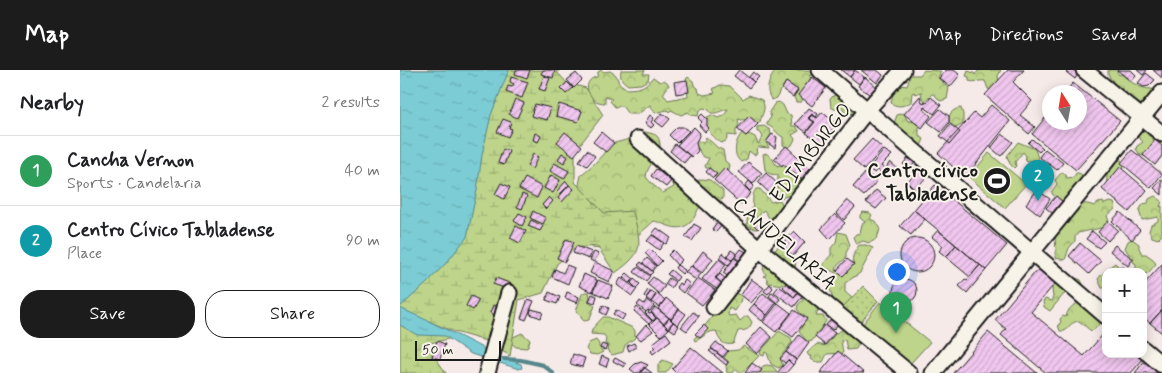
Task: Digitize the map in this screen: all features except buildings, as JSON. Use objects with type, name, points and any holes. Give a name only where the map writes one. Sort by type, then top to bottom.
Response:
[{"type":"street","points":[[820,70],[1103,313]]},
{"type":"street","name":"EDIMBURGO","points":[[714,307],[867,110],[903,70]]},
{"type":"street","points":[[1084,70],[1162,134]]},
{"type":"street","points":[[933,373],[1162,93]]},
{"type":"street","name":"CANDELARIA","points":[[638,139],[759,249],[908,373]]},
{"type":"street","points":[[486,373],[509,292]]},
{"type":"street","points":[[1147,352],[1162,365]]},
{"type":"green space","points":[[400,70],[560,70],[557,72],[567,83],[586,88],[603,115],[575,151],[575,182],[604,213],[633,211],[639,239],[637,252],[632,259],[615,273],[597,246],[575,248],[557,264],[543,293],[519,300],[510,356],[486,341],[455,332],[400,310]]},
{"type":"green space","points":[[601,70],[604,72],[610,71],[616,75],[619,83],[627,89],[642,87],[653,77],[660,82],[664,80],[669,85],[663,94],[668,100],[688,96],[686,79],[688,77],[698,88],[699,93],[704,95],[715,93],[713,89],[720,85],[730,86],[743,99],[749,95],[762,100],[764,111],[757,125],[753,119],[738,119],[739,124],[736,136],[728,135],[726,141],[721,143],[710,132],[705,118],[712,115],[718,118],[724,116],[728,109],[711,113],[708,109],[703,108],[699,111],[698,116],[691,115],[688,112],[681,115],[671,110],[669,112],[667,110],[655,113],[650,105],[638,114],[628,114],[622,106],[615,107],[610,101],[612,99],[605,97],[605,103],[599,102],[590,95],[587,86],[592,79],[597,77],[598,72]]},
{"type":"green space","points":[[621,70],[645,70],[643,74],[649,74],[648,80],[641,84],[628,85],[622,79]]},
{"type":"green space","points":[[776,70],[813,70],[813,75],[810,76],[811,78],[807,85],[804,85],[806,87],[805,97],[801,102],[796,102],[794,97],[798,90],[786,82],[777,98],[772,100],[768,93],[768,85]]},
{"type":"green space","points":[[924,70],[941,71],[938,78],[949,88],[947,99],[940,101],[932,94],[925,101],[922,98],[921,92],[916,94],[914,92],[912,93],[911,102],[899,106],[891,103],[897,87],[907,86],[910,75],[920,75]]},
{"type":"green space","points":[[1001,70],[998,76],[999,82],[993,90],[988,89],[985,81],[969,81],[969,77],[966,76],[968,71],[975,75],[978,71]]},
{"type":"green space","points":[[1108,70],[1116,70],[1119,75],[1121,74],[1131,82],[1152,89],[1158,94],[1143,108],[1139,103],[1130,99],[1127,94],[1122,96],[1112,84],[1113,80],[1111,80],[1108,74]]},
{"type":"green space","points":[[834,95],[845,97],[858,105],[854,113],[847,115],[843,110],[831,107],[830,99]]},
{"type":"green space","points":[[779,102],[783,105],[787,114],[791,115],[792,126],[796,126],[799,131],[792,135],[795,139],[792,145],[787,148],[783,145],[783,137],[767,125],[771,117],[769,112],[775,103]]},
{"type":"green space","points":[[961,108],[963,124],[956,128],[950,123],[950,115],[955,110]]},
{"type":"green space","points":[[902,113],[907,120],[919,126],[919,136],[924,139],[922,144],[915,147],[893,126],[897,115]]},
{"type":"green space","points":[[764,126],[770,130],[771,134],[766,142],[769,148],[759,147],[754,155],[749,151],[747,159],[741,162],[736,156],[736,144],[740,136],[742,133],[746,136],[749,134],[755,137],[758,144],[763,137],[760,132],[757,132],[757,127]]},
{"type":"green space","points":[[1144,128],[1148,130],[1149,136],[1152,136],[1161,143],[1156,150],[1146,157],[1140,155],[1136,149],[1143,142],[1137,136],[1139,130]]},
{"type":"green space","points":[[645,132],[657,136],[660,144],[659,153],[649,168],[646,177],[652,184],[663,193],[674,187],[671,178],[693,182],[702,179],[710,180],[723,191],[723,199],[703,203],[694,218],[686,226],[677,228],[654,221],[636,237],[600,249],[592,248],[587,244],[578,190],[581,175],[595,163],[611,144]]},
{"type":"green space","points":[[706,137],[723,150],[725,161],[730,165],[729,171],[719,177],[711,175],[710,168],[705,166],[709,158],[703,157],[699,149],[695,148],[699,141],[704,142]]},
{"type":"green space","points":[[1018,142],[1035,149],[1039,161],[1036,163],[1033,160],[1025,160],[1026,156],[1023,152],[1015,162],[1016,166],[1014,168],[1007,156]]},
{"type":"green space","points":[[766,153],[776,165],[786,167],[804,182],[796,193],[781,198],[777,194],[778,175],[770,174],[765,170],[763,154]]},
{"type":"green space","name":"Centro cívico Tabladense","points":[[989,153],[1026,184],[1005,208],[969,177]]},
{"type":"green space","points":[[1121,160],[1124,163],[1124,167],[1110,182],[1107,181],[1108,173],[1114,161]]},
{"type":"green space","points":[[1062,172],[1067,178],[1074,177],[1076,173],[1085,177],[1059,208],[1064,202],[1052,194],[1052,191],[1057,184],[1055,180]]},
{"type":"green space","points":[[756,189],[760,189],[771,202],[780,200],[783,209],[776,222],[771,221],[764,210],[760,214],[757,229],[755,229],[747,225],[747,222]]},
{"type":"green space","points":[[1155,196],[1162,201],[1160,207],[1162,206],[1162,235],[1158,239],[1152,237],[1149,231],[1151,225],[1158,221],[1158,217],[1142,220],[1139,211],[1143,204],[1148,203],[1149,199]]},
{"type":"green space","points":[[1103,202],[1104,204],[1114,203],[1116,208],[1107,216],[1109,221],[1101,228],[1078,233],[1075,241],[1069,248],[1065,260],[1056,258],[1055,231],[1060,223],[1069,223],[1071,208],[1082,204],[1094,206]]},
{"type":"green space","points":[[863,212],[872,215],[870,219],[877,222],[880,227],[879,233],[872,242],[863,241],[856,244],[853,237],[860,233],[862,224],[865,222],[860,218]]},
{"type":"green space","points":[[838,232],[846,234],[850,245],[846,258],[837,266],[836,273],[825,268],[823,264],[831,255],[831,248],[836,242]]},
{"type":"green space","points":[[1132,239],[1139,244],[1142,254],[1146,254],[1153,259],[1156,264],[1148,273],[1147,268],[1136,268],[1136,264],[1133,262],[1134,258],[1130,256],[1125,248],[1128,241]]},
{"type":"green space","points":[[781,244],[788,254],[796,260],[795,269],[774,252]]},
{"type":"green space","points":[[859,245],[873,248],[860,273],[845,283],[845,292],[852,298],[846,310],[834,303],[830,289],[831,278],[839,273],[843,276],[854,264],[853,257]]},
{"type":"green space","points":[[765,262],[782,269],[783,280],[786,284],[768,283],[763,269]]},
{"type":"green space","points":[[1115,263],[1119,267],[1118,268],[1109,268]]},
{"type":"green space","points":[[1102,274],[1102,288],[1098,279]]},
{"type":"green space","points":[[1076,278],[1081,280],[1083,284],[1082,289],[1064,294],[1050,311],[1044,307],[1043,302],[1045,299],[1051,301],[1053,297],[1053,285]]},
{"type":"green space","points":[[863,286],[878,301],[861,322],[842,308]]},
{"type":"green space","points":[[589,292],[590,297],[588,301],[595,306],[589,320],[584,321],[576,311],[582,294]]},
{"type":"green space","points":[[735,293],[742,296],[735,311],[729,308],[728,315],[736,315],[740,321],[748,316],[752,322],[750,327],[738,331],[733,344],[722,342],[716,331],[710,332],[695,341],[694,339],[720,307]]},
{"type":"green space","points":[[805,297],[809,297],[819,307],[816,316],[823,316],[826,321],[812,341],[808,342],[799,332],[807,318],[797,309]]},
{"type":"green space","points":[[880,302],[930,342],[910,364],[862,325]]},
{"type":"green space","points":[[1080,302],[1098,316],[1101,322],[1091,331],[1079,321],[1073,323],[1065,331],[1060,331],[1058,325],[1061,322],[1060,319],[1063,316],[1066,317],[1068,311]]},
{"type":"green space","points":[[400,312],[457,337],[426,344],[446,373],[400,373]]},
{"type":"green space","points":[[603,317],[608,317],[633,328],[635,331],[635,338],[625,345],[623,352],[612,355],[607,350],[608,346],[605,344],[606,338],[604,335],[591,334],[592,329]]},
{"type":"green space","points":[[844,329],[862,336],[856,349],[847,350],[845,340],[841,340],[843,353],[827,354],[823,362],[816,362],[811,359],[812,356],[809,356],[807,353],[817,344],[825,346],[836,333]]},
{"type":"green space","points":[[779,331],[791,338],[792,342],[780,358],[783,366],[778,368],[771,364],[767,353],[765,352],[764,356],[760,352]]},
{"type":"green space","points":[[522,333],[530,340],[527,348],[516,347],[511,343],[511,338]]},
{"type":"green space","points":[[596,340],[603,352],[597,355],[590,354],[586,349],[589,343]]},
{"type":"green space","points":[[744,346],[759,356],[742,373],[736,369],[733,373],[727,373],[726,366],[729,362],[724,358],[728,351],[738,350]]},
{"type":"green space","points":[[663,360],[673,364],[666,373],[658,373],[658,364]]},
{"type":"green space","points":[[763,366],[772,366],[777,373],[760,373]]},
{"type":"water","points":[[400,70],[509,70],[491,115],[467,237],[425,285],[400,307]]},
{"type":"water","points":[[400,308],[495,355],[521,364],[522,368],[519,369],[471,354],[445,336],[417,335],[400,325]]},
{"type":"waterway","points":[[504,359],[521,360],[543,365],[553,373]]},
{"type":"place","name":"Centro cívico Tabladense","points":[[997,181]]},
{"type":"place","name":"Centro Cívico Tabladense","points":[[1038,201]]},
{"type":"place","name":"Cancha Vernon","points":[[896,333]]}]
